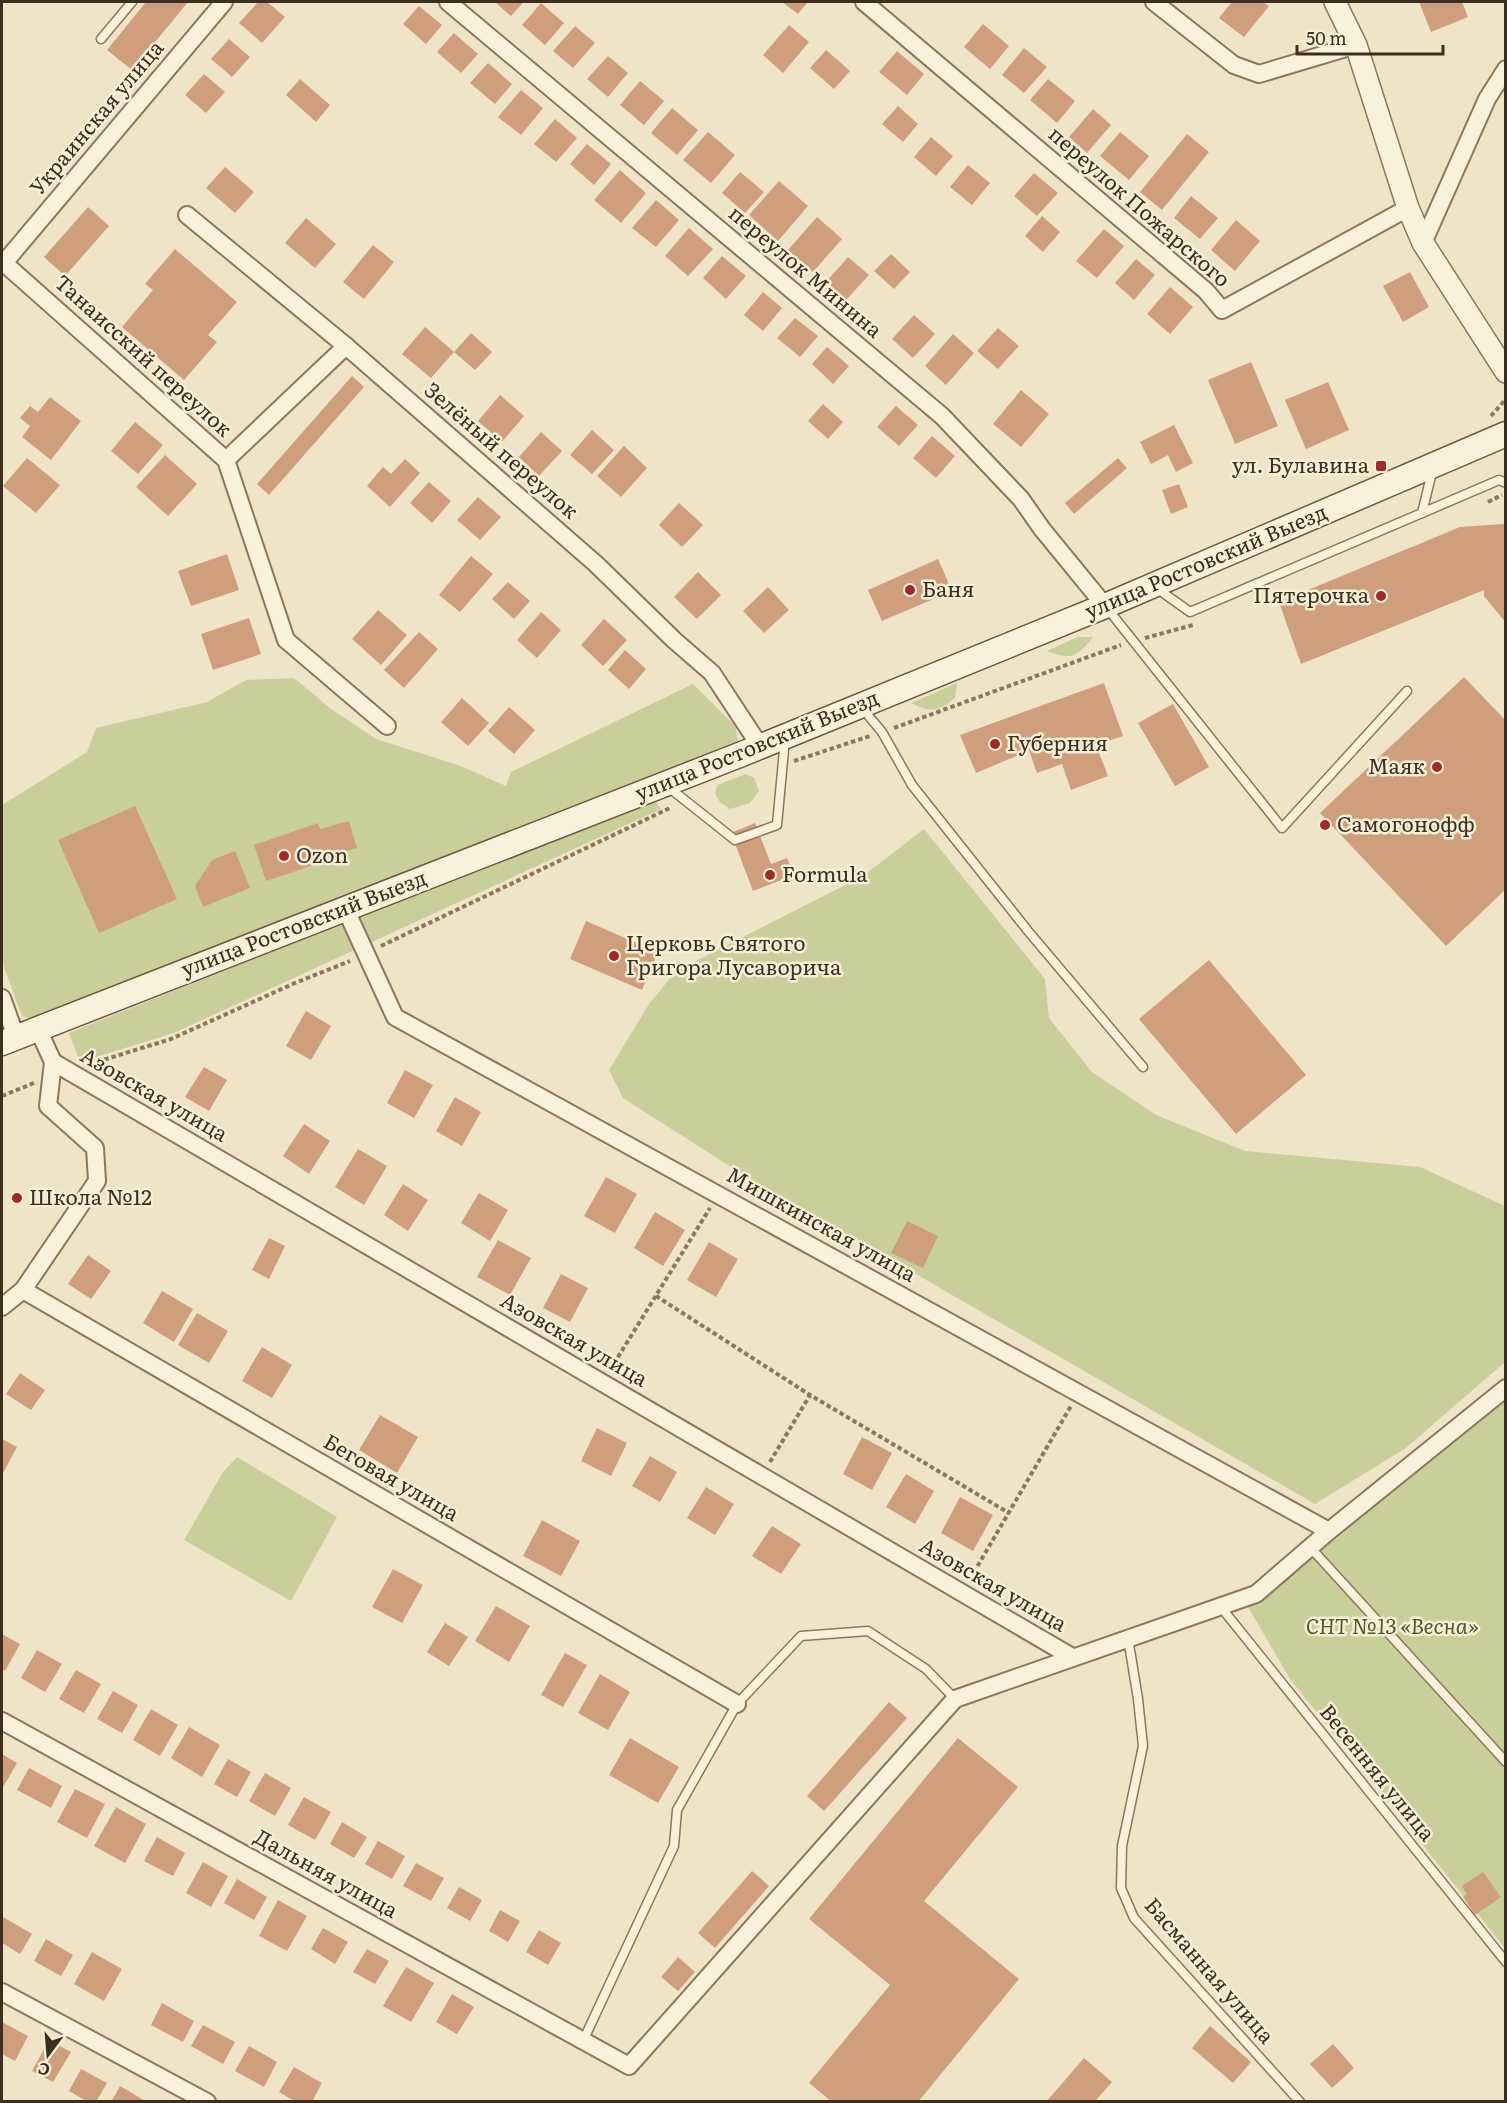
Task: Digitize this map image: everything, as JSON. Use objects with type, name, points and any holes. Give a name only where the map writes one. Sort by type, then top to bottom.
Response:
[{"type":"main road","name":"улица Ростовский Выезд","points":[[18,1036],[785,736],[1105,606],[1506,434]]},
{"type":"street","name":"Украинская улица","points":[[3,263],[224,2]]},
{"type":"street","name":"переулок Минина","points":[[448,2],[942,416],[1021,499],[1042,530],[1105,606]]},
{"type":"street","name":"переулок Пожарского","points":[[864,2],[1206,291],[1222,310],[1408,208]]},
{"type":"street","points":[[1154,2],[1234,65],[1259,74],[1356,45]]},
{"type":"street","points":[[1335,2],[1356,45],[1408,208],[1423,243],[1506,372]]},
{"type":"street","points":[[1423,243],[1487,99],[1506,69]]},
{"type":"street","name":"Зелёный переулок","points":[[187,215],[346,346],[596,564],[674,640],[712,673],[760,746]]},
{"type":"street","name":"Танаисский переулок","points":[[3,263],[226,460],[286,640],[387,726]]},
{"type":"street","points":[[226,460],[346,346]]},
{"type":"street","name":"Мишкинская улица","points":[[345,908],[395,1017],[1329,1531]]},
{"type":"street","points":[[2,998],[18,1036],[52,1069],[48,1106],[95,1148],[97,1181],[23,1290],[2,1307]]},
{"type":"street","name":"Азовская улица","points":[[52,1069],[69,1071],[1072,1657]]},
{"type":"street","name":"Беговая улица","points":[[23,1290],[737,1704]]},
{"type":"street","points":[[955,1699],[1256,1594],[1329,1531],[1505,1390]]},
{"type":"street","name":"Дальняя улица","points":[[2,1721],[629,2066],[955,1699]]},
{"type":"street","points":[[2,1992],[207,2102]]},
{"type":"lane","points":[[101,39],[132,2]]},
{"type":"lane","points":[[1422,513],[1434,465]]},
{"type":"lane","points":[[1153,585],[1190,612],[1499,480],[1506,483]]},
{"type":"lane","points":[[1105,606],[1282,828],[1407,691]]},
{"type":"lane","points":[[860,705],[882,732],[912,785],[1028,931],[1143,1067]]},
{"type":"lane","points":[[664,783],[735,840],[777,825],[785,736]]},
{"type":"lane","points":[[1310,1547],[1506,1762]]},
{"type":"lane","name":"Весенняя улица","points":[[1220,1606],[1506,1962]]},
{"type":"lane","points":[[583,2041],[674,1846],[677,1809],[737,1704],[801,1636],[868,1631],[926,1669],[955,1699]]},
{"type":"lane","name":"Басманная улица","points":[[1128,1638],[1143,1746],[1122,1846],[1121,1888],[1134,1918],[1300,2102]]},
{"type":"path","points":[[1477,506],[1506,494]]},
{"type":"path","points":[[784,762],[798,761],[882,732],[1134,641],[1183,630],[1194,625]]},
{"type":"path","points":[[69,1071],[171,1039],[366,954],[668,810],[683,800]]},
{"type":"path","points":[[2,1096],[52,1069]]},
{"type":"path","points":[[603,1383],[718,1195]]},
{"type":"path","points":[[656,1296],[810,1395],[1009,1514]]},
{"type":"path","points":[[962,1593],[1078,1393]]},
{"type":"path","points":[[761,1476],[810,1395]]},
{"type":"green space","points":[[1077,637],[1093,637],[1078,653],[1073,655],[1062,656],[1047,651]]},
{"type":"green space","points":[[294,678],[331,709],[376,739],[461,766],[506,786],[511,772],[693,684],[735,726],[739,745],[38,1021],[22,1016],[2,962],[2,805],[87,752],[96,728],[207,702],[246,680]]},
{"type":"green space","points":[[957,683],[955,698],[943,706],[929,710],[911,703]]},
{"type":"green space","points":[[746,774],[754,778],[759,791],[750,803],[730,809],[720,802],[715,794],[717,785]]},
{"type":"green space","points":[[653,798],[661,809],[174,1033],[80,1062],[69,1033]]},
{"type":"green space","points":[[924,829],[1045,979],[1049,1018],[1092,1072],[1156,1115],[1245,1151],[1420,1167],[1505,1206],[1505,1362],[1406,1448],[1315,1504],[742,1174],[623,1098],[609,1070],[649,1004],[676,971],[863,876]]},
{"type":"green space","name":"СНТ №13 «Весна»","points":[[1505,1393],[1505,1948],[1290,1679],[1244,1600]]},
{"type":"green space","points":[[237,1457],[337,1517],[291,1601],[184,1540],[223,1472]]},
{"type":"building","points":[[146,2],[188,2],[132,70],[107,50]]},
{"type":"building","points":[[258,2],[267,2],[285,17],[262,43],[239,23]]},
{"type":"building","points":[[495,2],[524,2],[511,16]]},
{"type":"building","points":[[782,2],[808,2],[798,14]]},
{"type":"building","points":[[1232,2],[1263,2],[1269,6],[1244,37],[1219,18]]},
{"type":"building","points":[[1419,2],[1462,2],[1468,17],[1431,32]]},
{"type":"building","points":[[541,3],[564,23],[545,45],[522,25]]},
{"type":"building","points":[[419,6],[442,25],[426,44],[403,24]]},
{"type":"building","points":[[983,24],[1009,46],[990,69],[964,47]]},
{"type":"building","points":[[789,25],[809,42],[783,73],[763,55]]},
{"type":"building","points":[[575,26],[595,43],[573,68],[553,51]]},
{"type":"building","points":[[454,33],[478,54],[461,73],[437,52]]},
{"type":"building","points":[[229,39],[250,57],[232,77],[211,59]]},
{"type":"building","points":[[1024,48],[1047,67],[1024,93],[1002,75]]},
{"type":"building","points":[[826,50],[850,71],[834,89],[810,68]]},
{"type":"building","points":[[897,51],[924,74],[907,95],[879,72]]},
{"type":"building","points":[[608,56],[628,73],[608,97],[587,79]]},
{"type":"building","points":[[488,63],[512,84],[495,104],[470,83]]},
{"type":"building","points":[[204,74],[225,92],[206,113],[185,95]]},
{"type":"building","points":[[300,79],[330,105],[316,122],[286,95]]},
{"type":"building","points":[[1048,79],[1075,101],[1057,123],[1030,100]]},
{"type":"building","points":[[640,81],[664,101],[644,125],[620,105]]},
{"type":"building","points":[[521,90],[543,108],[521,135],[498,117]]},
{"type":"building","points":[[898,106],[918,124],[903,142],[882,124]]},
{"type":"building","points":[[672,108],[698,130],[677,155],[651,133]]},
{"type":"building","points":[[1093,109],[1111,125],[1087,153],[1069,137]]},
{"type":"building","points":[[555,119],[577,138],[556,162],[534,144]]},
{"type":"building","points":[[708,132],[735,155],[711,183],[683,160]]},
{"type":"building","points":[[1120,132],[1149,156],[1129,180],[1100,156]]},
{"type":"building","points":[[1187,134],[1209,152],[1162,210],[1140,192]]},
{"type":"building","points":[[931,137],[953,156],[936,176],[914,157]]},
{"type":"building","points":[[587,144],[611,164],[594,185],[570,164]]},
{"type":"building","points":[[968,165],[990,183],[972,205],[950,187]]},
{"type":"building","points":[[225,167],[254,192],[235,213],[206,188]]},
{"type":"building","points":[[620,170],[646,193],[621,223],[594,200]]},
{"type":"building","points":[[740,172],[764,192],[745,213],[722,193]]},
{"type":"building","points":[[1034,173],[1058,193],[1037,216],[1014,196]]},
{"type":"building","points":[[779,181],[808,206],[778,241],[749,215]]},
{"type":"building","points":[[1191,196],[1218,218],[1200,239],[1174,218]]},
{"type":"building","points":[[656,200],[679,220],[656,247],[632,228]]},
{"type":"building","points":[[88,207],[109,226],[65,276],[44,257]]},
{"type":"building","points":[[1042,216],[1060,232],[1043,252],[1025,236]]},
{"type":"building","points":[[817,217],[842,239],[813,272],[788,250]]},
{"type":"building","points":[[306,218],[336,244],[315,268],[285,243]]},
{"type":"building","points":[[1236,220],[1260,241],[1235,271],[1211,250]]},
{"type":"building","points":[[689,228],[713,249],[688,276],[665,256]]},
{"type":"building","points":[[1104,229],[1124,246],[1097,278],[1076,261]]},
{"type":"building","points":[[373,245],[394,262],[364,299],[343,282]]},
{"type":"building","points":[[175,249],[237,302],[208,335],[217,342],[184,380],[122,327],[153,290],[145,284]]},
{"type":"building","points":[[891,254],[910,272],[894,289],[874,271]]},
{"type":"building","points":[[722,256],[746,276],[726,299],[703,278]]},
{"type":"building","points":[[848,257],[869,275],[845,301],[825,283]]},
{"type":"building","points":[[1136,259],[1155,275],[1134,300],[1115,283]]},
{"type":"building","points":[[1410,272],[1429,307],[1403,322],[1383,286]]},
{"type":"building","points":[[1170,287],[1193,307],[1170,334],[1147,314]]},
{"type":"building","points":[[763,292],[782,308],[763,331],[744,315]]},
{"type":"building","points":[[914,315],[935,334],[913,358],[892,339]]},
{"type":"building","points":[[795,318],[818,336],[800,357],[777,338]]},
{"type":"building","points":[[425,327],[454,352],[431,378],[402,354]]},
{"type":"building","points":[[998,328],[1019,346],[998,369],[977,351]]},
{"type":"building","points":[[471,333],[492,352],[475,370],[454,352]]},
{"type":"building","points":[[953,334],[974,353],[946,385],[925,366]]},
{"type":"building","points":[[827,347],[849,366],[833,384],[812,364]]},
{"type":"building","points":[[1251,362],[1278,426],[1235,444],[1208,380]]},
{"type":"building","points":[[352,376],[364,387],[269,495],[257,484]]},
{"type":"building","points":[[1328,382],[1349,430],[1306,449],[1285,400]]},
{"type":"building","points":[[1021,390],[1049,414],[1021,447],[993,424]]},
{"type":"building","points":[[500,395],[524,416],[502,442],[478,421]]},
{"type":"building","points":[[50,397],[81,421],[51,460],[22,437],[30,426],[20,418],[30,406],[38,412]]},
{"type":"building","points":[[823,404],[843,422],[828,439],[808,421]]},
{"type":"building","points":[[896,406],[918,425],[899,446],[877,427]]},
{"type":"building","points":[[135,422],[163,445],[138,474],[111,451]]},
{"type":"building","points":[[1174,425],[1193,463],[1176,472],[1168,455],[1151,464],[1140,442]]},
{"type":"building","points":[[592,430],[614,450],[592,474],[570,455]]},
{"type":"building","points":[[541,432],[562,451],[539,476],[519,457]]},
{"type":"building","points":[[932,436],[955,456],[936,478],[913,458]]},
{"type":"building","points":[[624,446],[647,468],[621,497],[597,476]]},
{"type":"building","points":[[165,455],[197,484],[168,516],[136,487]]},
{"type":"building","points":[[27,458],[60,485],[36,513],[3,486]]},
{"type":"building","points":[[1118,458],[1127,468],[1074,514],[1065,503]]},
{"type":"building","points":[[405,459],[420,473],[390,507],[367,486],[383,467],[391,474]]},
{"type":"building","points":[[429,482],[451,501],[432,523],[410,503]]},
{"type":"building","points":[[1179,484],[1188,507],[1171,514],[1162,490]]},
{"type":"building","points":[[478,497],[501,517],[480,540],[457,520]]},
{"type":"building","points":[[679,503],[703,525],[682,547],[659,525]]},
{"type":"building","name":"Пятерочка","points":[[1503,524],[1506,526],[1506,623],[1484,596],[1484,590],[1301,664],[1279,602],[1460,527]]},
{"type":"building","points":[[227,554],[239,590],[191,606],[178,571]]},
{"type":"building","points":[[471,556],[493,574],[460,612],[439,595]]},
{"type":"building","name":"Баня","points":[[938,559],[952,591],[882,621],[868,590]]},
{"type":"building","points":[[698,572],[721,595],[697,619],[674,597]]},
{"type":"building","points":[[508,582],[530,601],[514,619],[492,599]]},
{"type":"building","points":[[768,587],[789,610],[764,633],[743,611]]},
{"type":"building","points":[[378,610],[407,635],[381,665],[352,639]]},
{"type":"building","points":[[541,612],[561,630],[537,658],[517,640]]},
{"type":"building","points":[[249,618],[261,654],[213,670],[201,634]]},
{"type":"building","points":[[604,619],[627,640],[603,666],[581,645]]},
{"type":"building","points":[[419,632],[438,649],[404,688],[384,670]]},
{"type":"building","points":[[625,650],[646,669],[629,689],[608,670]]},
{"type":"building","name":"Маяк","points":[[1464,677],[1506,721],[1506,889],[1446,946],[1320,813]]},
{"type":"building","points":[[1104,683],[1123,736],[1096,745],[1108,776],[1071,790],[1062,764],[1037,773],[1025,739],[1028,751],[976,773],[960,735]]},
{"type":"building","points":[[462,698],[489,723],[468,746],[441,722]]},
{"type":"building","points":[[1173,704],[1209,767],[1175,786],[1138,723]]},
{"type":"building","points":[[509,707],[535,730],[514,754],[488,731]]},
{"type":"building","points":[[135,806],[177,899],[99,933],[58,840]]},
{"type":"building","points":[[349,821],[357,848],[328,856],[329,860],[266,881],[254,845],[318,823],[320,829]]},
{"type":"building","points":[[755,823],[771,864],[787,858],[794,875],[753,891],[731,833]]},
{"type":"building","points":[[235,851],[250,888],[203,907],[195,886],[212,860]]},
{"type":"building","name":"Церковь Святого Григора Лусаворича","points":[[586,921],[658,952],[642,990],[570,959]]},
{"type":"building","points":[[1209,960],[1306,1075],[1236,1134],[1139,1019]]},
{"type":"building","points":[[306,1011],[331,1026],[311,1060],[286,1046]]},
{"type":"building","points":[[204,1067],[227,1080],[209,1111],[185,1097]]},
{"type":"building","points":[[405,1070],[433,1085],[414,1118],[387,1103]]},
{"type":"building","points":[[455,1097],[481,1112],[462,1146],[436,1131]]},
{"type":"building","points":[[304,1124],[330,1141],[309,1174],[283,1156]]},
{"type":"building","points":[[358,1149],[387,1166],[364,1205],[335,1187]]},
{"type":"building","points":[[606,1177],[637,1194],[615,1233],[584,1216]]},
{"type":"building","points":[[403,1184],[428,1200],[408,1231],[384,1215]]},
{"type":"building","points":[[479,1193],[508,1210],[490,1241],[461,1223]]},
{"type":"building","points":[[655,1212],[685,1230],[663,1266],[634,1248]]},
{"type":"building","points":[[907,1221],[938,1236],[923,1268],[891,1253]]},
{"type":"building","points":[[269,1238],[285,1246],[269,1279],[252,1270]]},
{"type":"building","points":[[498,1240],[531,1258],[510,1295],[477,1277]]},
{"type":"building","points":[[709,1242],[738,1259],[716,1297],[687,1280]]},
{"type":"building","points":[[88,1255],[111,1271],[91,1299],[68,1284]]},
{"type":"building","points":[[561,1274],[588,1288],[570,1322],[543,1308]]},
{"type":"building","points":[[162,1291],[193,1309],[174,1342],[143,1323]]},
{"type":"building","points":[[197,1313],[228,1331],[209,1363],[178,1345]]},
{"type":"building","points":[[262,1347],[292,1365],[272,1398],[242,1381]]},
{"type":"building","points":[[20,1373],[45,1390],[31,1410],[6,1394]]},
{"type":"building","points":[[380,1415],[418,1437],[397,1473],[359,1450]]},
{"type":"building","points":[[597,1428],[627,1443],[611,1476],[581,1461]]},
{"type":"building","points":[[862,1437],[892,1453],[872,1490],[843,1474]]},
{"type":"building","points":[[2,1439],[17,1447],[2,1475]]},
{"type":"building","points":[[650,1456],[677,1472],[660,1502],[632,1486]]},
{"type":"building","points":[[906,1474],[934,1491],[915,1524],[886,1507]]},
{"type":"building","points":[[706,1487],[734,1504],[715,1535],[687,1518]]},
{"type":"building","points":[[960,1497],[993,1515],[973,1551],[941,1533]]},
{"type":"building","points":[[542,1520],[580,1541],[561,1576],[523,1556]]},
{"type":"building","points":[[772,1526],[801,1544],[781,1574],[752,1556]]},
{"type":"building","points":[[393,1569],[423,1585],[402,1623],[372,1607]]},
{"type":"building","points":[[496,1606],[530,1626],[509,1662],[475,1641]]},
{"type":"building","points":[[445,1623],[468,1637],[449,1666],[427,1652]]},
{"type":"building","points":[[2,1634],[20,1644],[5,1671],[2,1669]]},
{"type":"building","points":[[37,1650],[62,1664],[45,1692],[21,1678]]},
{"type":"building","points":[[565,1653],[587,1665],[563,1707],[541,1695]]},
{"type":"building","points":[[76,1670],[101,1684],[84,1713],[59,1699]]},
{"type":"building","points":[[600,1674],[630,1692],[608,1730],[578,1713]]},
{"type":"building","points":[[113,1691],[138,1705],[122,1733],[97,1719]]},
{"type":"building","points":[[889,1702],[907,1718],[824,1811],[807,1796]]},
{"type":"building","points":[[151,1709],[178,1725],[160,1756],[133,1740]]},
{"type":"building","points":[[189,1727],[220,1745],[202,1777],[171,1758]]},
{"type":"building","points":[[630,1738],[679,1767],[658,1803],[609,1775]]},
{"type":"building","points":[[958,1738],[1018,1787],[924,1901],[1019,1979],[918,2102],[832,2102],[809,2083],[890,1985],[809,1919]]},
{"type":"building","points":[[2,1754],[17,1763],[2,1789]]},
{"type":"building","points":[[228,1759],[251,1772],[237,1797],[214,1784]]},
{"type":"building","points":[[29,1768],[62,1786],[51,1808],[17,1790]]},
{"type":"building","points":[[265,1773],[291,1788],[275,1816],[249,1801]]},
{"type":"building","points":[[75,1789],[105,1804],[87,1838],[57,1822]]},
{"type":"building","points":[[304,1797],[331,1812],[315,1840],[288,1825]]},
{"type":"building","points":[[116,1807],[146,1824],[125,1863],[94,1846]]},
{"type":"building","points":[[342,1822],[367,1837],[354,1858],[330,1844]]},
{"type":"building","points":[[157,1837],[185,1853],[173,1876],[144,1861]]},
{"type":"building","points":[[378,1841],[405,1856],[392,1879],[365,1864]]},
{"type":"building","points":[[203,1862],[228,1876],[211,1907],[186,1893]]},
{"type":"building","points":[[416,1863],[444,1878],[431,1901],[403,1886]]},
{"type":"building","points":[[752,1871],[769,1886],[715,1948],[698,1933]]},
{"type":"building","points":[[1483,1872],[1501,1897],[1475,1915],[1463,1897],[1467,1894],[1462,1886]]},
{"type":"building","points":[[237,1879],[267,1897],[254,1920],[224,1903]]},
{"type":"building","points":[[459,1887],[482,1900],[470,1921],[447,1908]]},
{"type":"building","points":[[278,1900],[307,1916],[287,1951],[259,1936]]},
{"type":"building","points":[[500,1910],[520,1921],[508,1942],[489,1931]]},
{"type":"building","points":[[3,1917],[32,1934],[20,1954],[2,1943]]},
{"type":"building","points":[[323,1928],[348,1942],[335,1964],[311,1949]]},
{"type":"building","points":[[539,1930],[561,1943],[548,1965],[526,1952]]},
{"type":"building","points":[[46,1939],[73,1955],[61,1976],[34,1961]]},
{"type":"building","points":[[367,1949],[389,1961],[375,1984],[353,1972]]},
{"type":"building","points":[[92,1952],[122,1969],[104,2001],[74,1984]]},
{"type":"building","points":[[678,1957],[695,1972],[678,1991],[661,1977]]},
{"type":"building","points":[[406,1967],[434,1983],[411,2022],[383,2006]]},
{"type":"building","points":[[452,1994],[474,2007],[457,2034],[436,2022]]},
{"type":"building","points":[[162,2003],[194,2021],[183,2042],[151,2025]]},
{"type":"building","points":[[2,2022],[28,2036],[15,2061],[2,2054]]},
{"type":"building","points":[[203,2025],[235,2042],[223,2064],[191,2046]]},
{"type":"building","points":[[1210,2026],[1251,2062],[1233,2083],[1192,2048]]},
{"type":"building","points":[[49,2040],[71,2052],[53,2082],[32,2071]]},
{"type":"building","points":[[1333,2044],[1354,2068],[1332,2088],[1310,2064]]},
{"type":"building","points":[[249,2046],[277,2062],[264,2087],[235,2071]]},
{"type":"building","points":[[1084,2058],[1112,2082],[1096,2100],[1098,2102],[1046,2102]]},
{"type":"building","points":[[294,2067],[322,2083],[312,2102],[296,2102],[279,2092]]},
{"type":"building","points":[[81,2069],[107,2083],[96,2102],[88,2102],[69,2091]]},
{"type":"building","points":[[120,2086],[147,2102],[111,2102]]},
{"type":"place","name":"ул. Булавина","points":[[1381,466]]},
{"type":"place","name":"Баня","points":[[910,590]]},
{"type":"place","name":"Пятерочка","points":[[1381,596]]},
{"type":"place","name":"Губерния","points":[[995,744]]},
{"type":"place","name":"Маяк","points":[[1437,767]]},
{"type":"place","name":"Самогонофф","points":[[1325,825]]},
{"type":"place","name":"Ozon","points":[[284,856]]},
{"type":"place","name":"Formula","points":[[770,875]]},
{"type":"place","name":"Церковь Святого Григора Лусаворича","points":[[614,956]]},
{"type":"place","name":"Школа №12","points":[[17,1198]]}]
